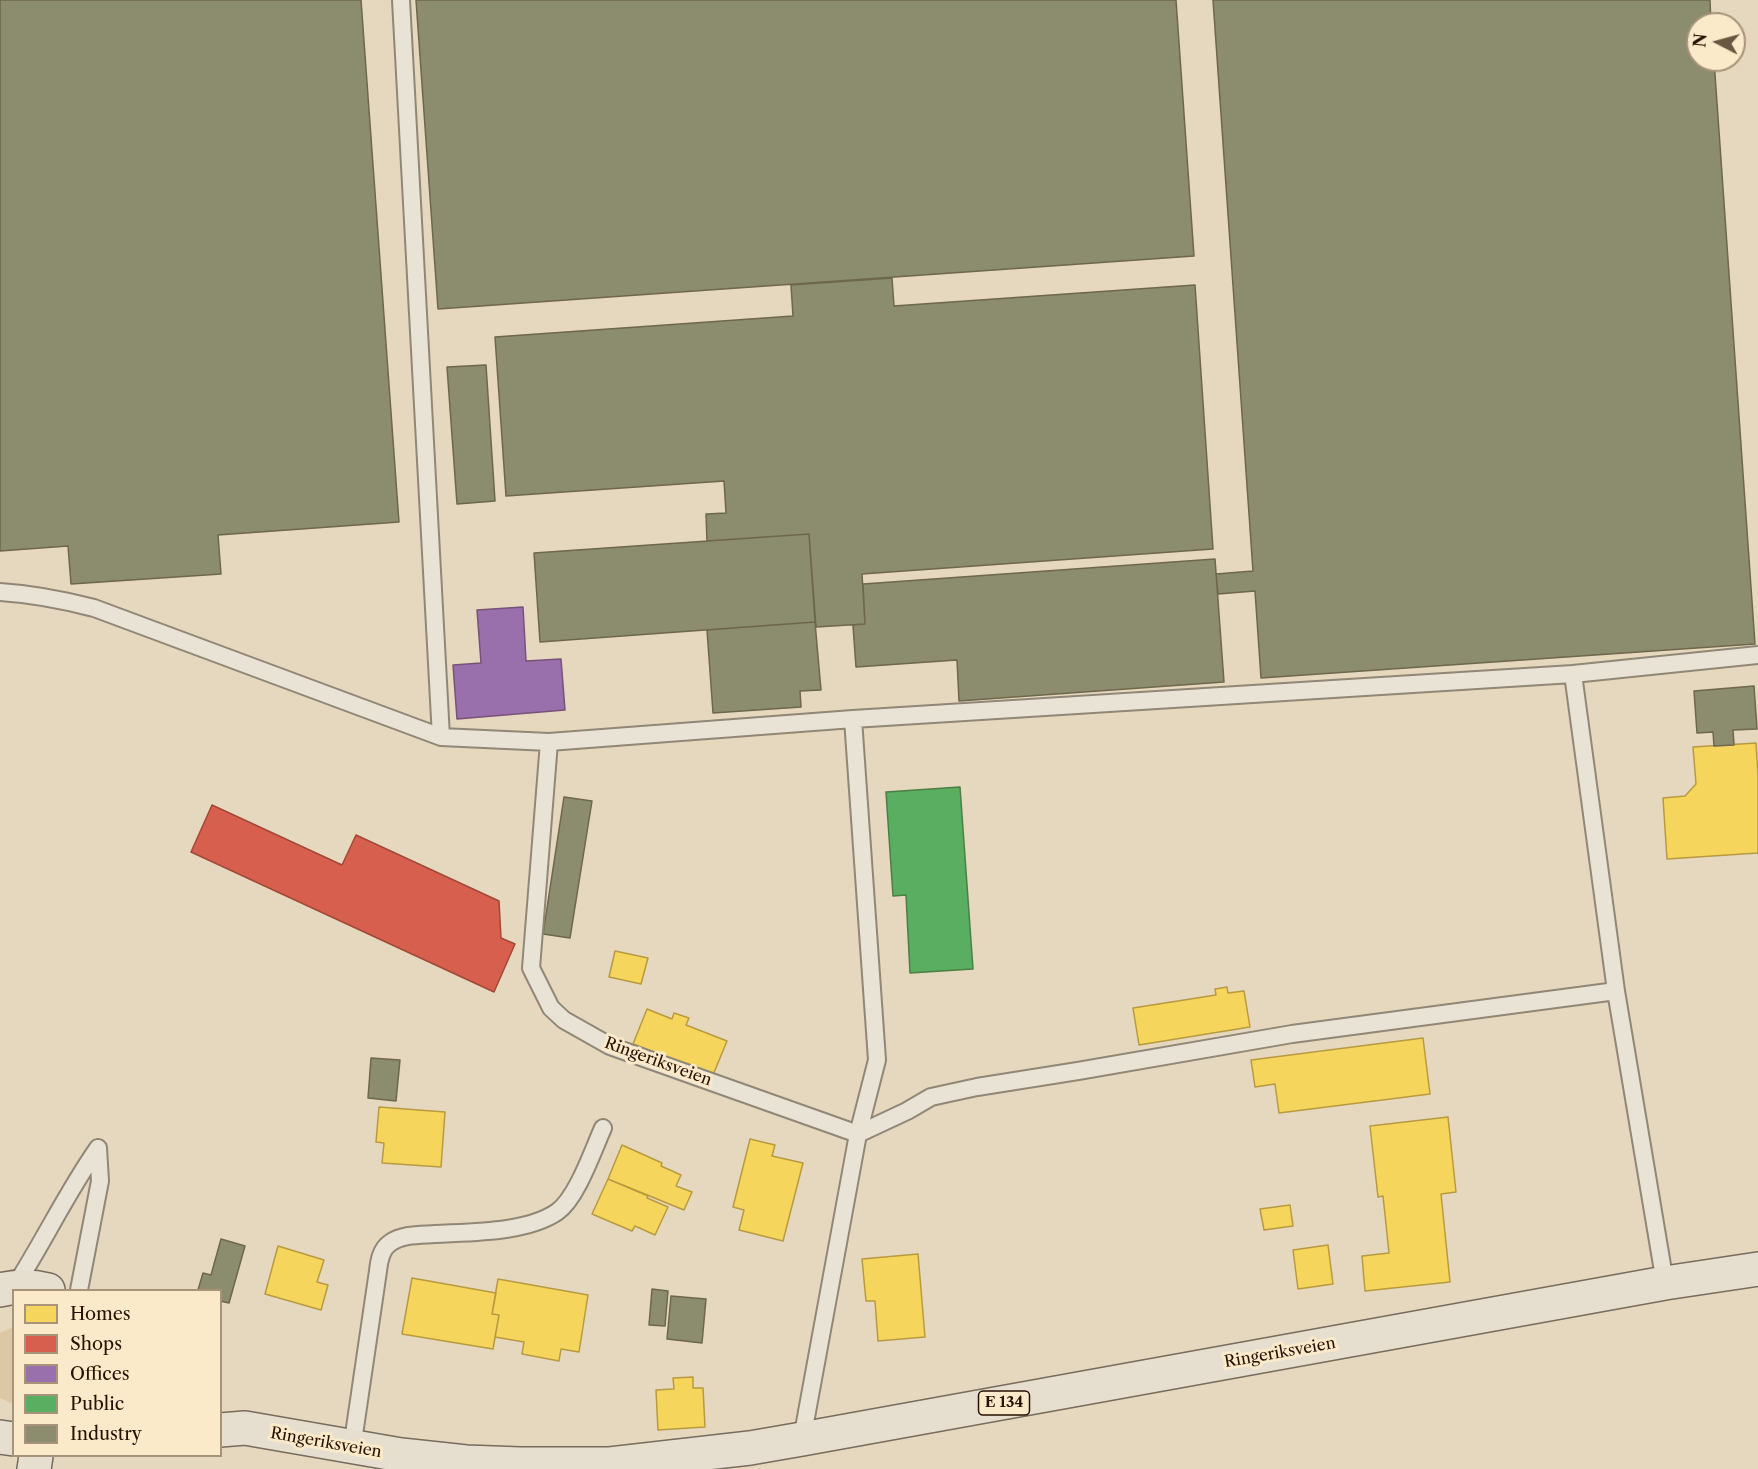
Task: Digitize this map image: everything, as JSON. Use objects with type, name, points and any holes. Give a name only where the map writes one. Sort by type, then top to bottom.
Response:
[{"type":"highway","name":"Ringeriksveien","points":[[229,1423],[352,1448],[466,1462],[610,1464],[739,1450],[1665,1283],[1758,1269]]},
{"type":"highway","points":[[7,1288],[37,1287],[44,1289]]},
{"type":"lane","points":[[401,0],[441,737]]},
{"type":"lane","points":[[0,592],[36,595],[94,608],[441,737],[549,742],[853,719],[1573,674],[1758,655]]},
{"type":"lane","points":[[1573,674],[1616,991],[1665,1283]]},
{"type":"lane","points":[[802,1439],[858,1134],[877,1060],[853,719]]},
{"type":"lane","name":"Ringeriksveien","points":[[549,742],[531,968],[551,1008],[564,1020],[610,1046],[858,1134]]},
{"type":"lane","points":[[858,1134],[931,1097],[977,1087],[1292,1034],[1616,991]]},
{"type":"lane","points":[[352,1448],[380,1256],[385,1248],[391,1242],[410,1235],[500,1230],[522,1226],[555,1213],[572,1195],[603,1128]]},
{"type":"lane","points":[[7,1288],[53,1225],[78,1176],[98,1148],[100,1181],[79,1289]]},
{"type":"shaded area","points":[[12,1328],[12,1404],[0,1398],[0,1333]]},
{"type":"building: Homes","points":[[1756,743],[1758,853],[1667,859],[1663,798],[1685,796],[1696,784],[1693,747]]},
{"type":"building: Homes","points":[[615,951],[648,958],[641,984],[609,977]]},
{"type":"building: Homes","points":[[1227,987],[1228,993],[1244,991],[1250,1027],[1139,1045],[1133,1008],[1216,995],[1215,989]]},
{"type":"building: Homes","points":[[647,1009],[672,1019],[674,1013],[689,1018],[686,1025],[727,1041],[713,1075],[633,1044]]},
{"type":"building: Homes","points":[[1423,1038],[1430,1094],[1279,1113],[1275,1084],[1255,1087],[1251,1060]]},
{"type":"building: Homes","points":[[379,1107],[445,1112],[441,1167],[382,1163],[384,1143],[376,1142]]},
{"type":"building: Homes","points":[[1448,1117],[1456,1192],[1441,1194],[1450,1282],[1365,1291],[1362,1256],[1389,1253],[1383,1196],[1378,1197],[1370,1126]]},
{"type":"building: Homes","points":[[750,1139],[775,1145],[772,1156],[803,1163],[783,1241],[739,1230],[744,1210],[733,1207]]},
{"type":"building: Homes","points":[[622,1145],[662,1163],[661,1166],[681,1175],[676,1186],[692,1192],[684,1210],[608,1179]]},
{"type":"building: Homes","points":[[608,1179],[668,1207],[655,1235],[635,1226],[632,1231],[592,1214]]},
{"type":"building: Homes","points":[[1290,1205],[1293,1226],[1264,1230],[1260,1209]]},
{"type":"building: Homes","points":[[1328,1245],[1333,1284],[1298,1289],[1293,1250]]},
{"type":"building: Homes","points":[[278,1246],[324,1260],[317,1282],[328,1285],[321,1310],[265,1294]]},
{"type":"building: Homes","points":[[918,1254],[925,1337],[878,1341],[875,1301],[866,1301],[862,1259]]},
{"type":"building: Homes","points":[[412,1278],[496,1293],[492,1314],[499,1315],[493,1349],[402,1334]]},
{"type":"building: Homes","points":[[498,1279],[588,1295],[579,1352],[561,1349],[559,1361],[522,1354],[524,1342],[495,1337],[499,1315],[492,1314]]},
{"type":"building: Homes","points":[[693,1377],[693,1388],[703,1388],[705,1427],[658,1430],[656,1390],[674,1389],[673,1378]]},
{"type":"building: Shops","points":[[212,805],[342,865],[356,835],[499,901],[501,938],[515,944],[494,992],[191,852]]},
{"type":"building: Offices","points":[[523,607],[526,661],[561,659],[565,710],[457,719],[453,665],[481,663],[477,610]]},
{"type":"building: Public","points":[[960,787],[973,969],[910,973],[906,895],[893,896],[886,792]]},
{"type":"building: Industry","points":[[0,0],[361,0],[399,522],[218,535],[221,574],[71,584],[68,546],[0,551]]},
{"type":"building: Industry","points":[[416,0],[1176,0],[1194,256],[438,309]]},
{"type":"building: Industry","points":[[1213,0],[1710,0],[1710,12],[1686,12],[1686,72],[1715,72],[1755,644],[1261,678],[1255,591],[1218,594],[1216,574],[1253,571]]},
{"type":"building: Industry","points":[[892,278],[894,306],[1195,285],[1213,549],[862,574],[865,624],[816,627],[809,534],[707,541],[706,514],[726,513],[724,481],[506,496],[495,337],[793,316],[791,285]]},
{"type":"building: Industry","points":[[486,365],[495,501],[457,504],[447,367]]},
{"type":"building: Industry","points":[[809,534],[815,622],[540,642],[534,553]]},
{"type":"building: Industry","points":[[1215,559],[1224,682],[959,701],[957,660],[856,667],[853,625],[865,624],[863,584]]},
{"type":"building: Industry","points":[[815,622],[821,690],[800,691],[801,707],[713,713],[707,630]]},
{"type":"building: Industry","points":[[1754,686],[1757,729],[1733,730],[1734,745],[1714,746],[1713,732],[1697,733],[1694,691]]},
{"type":"building: Industry","points":[[564,797],[592,801],[570,938],[543,934]]},
{"type":"building: Industry","points":[[371,1058],[400,1060],[396,1101],[368,1098]]},
{"type":"building: Industry","points":[[221,1239],[245,1246],[229,1303],[222,1301],[222,1289],[198,1289],[203,1273],[211,1275]]},
{"type":"building: Industry","points":[[652,1289],[668,1291],[665,1326],[649,1325]]},
{"type":"building: Industry","points":[[671,1296],[706,1299],[702,1343],[667,1339]]}]
